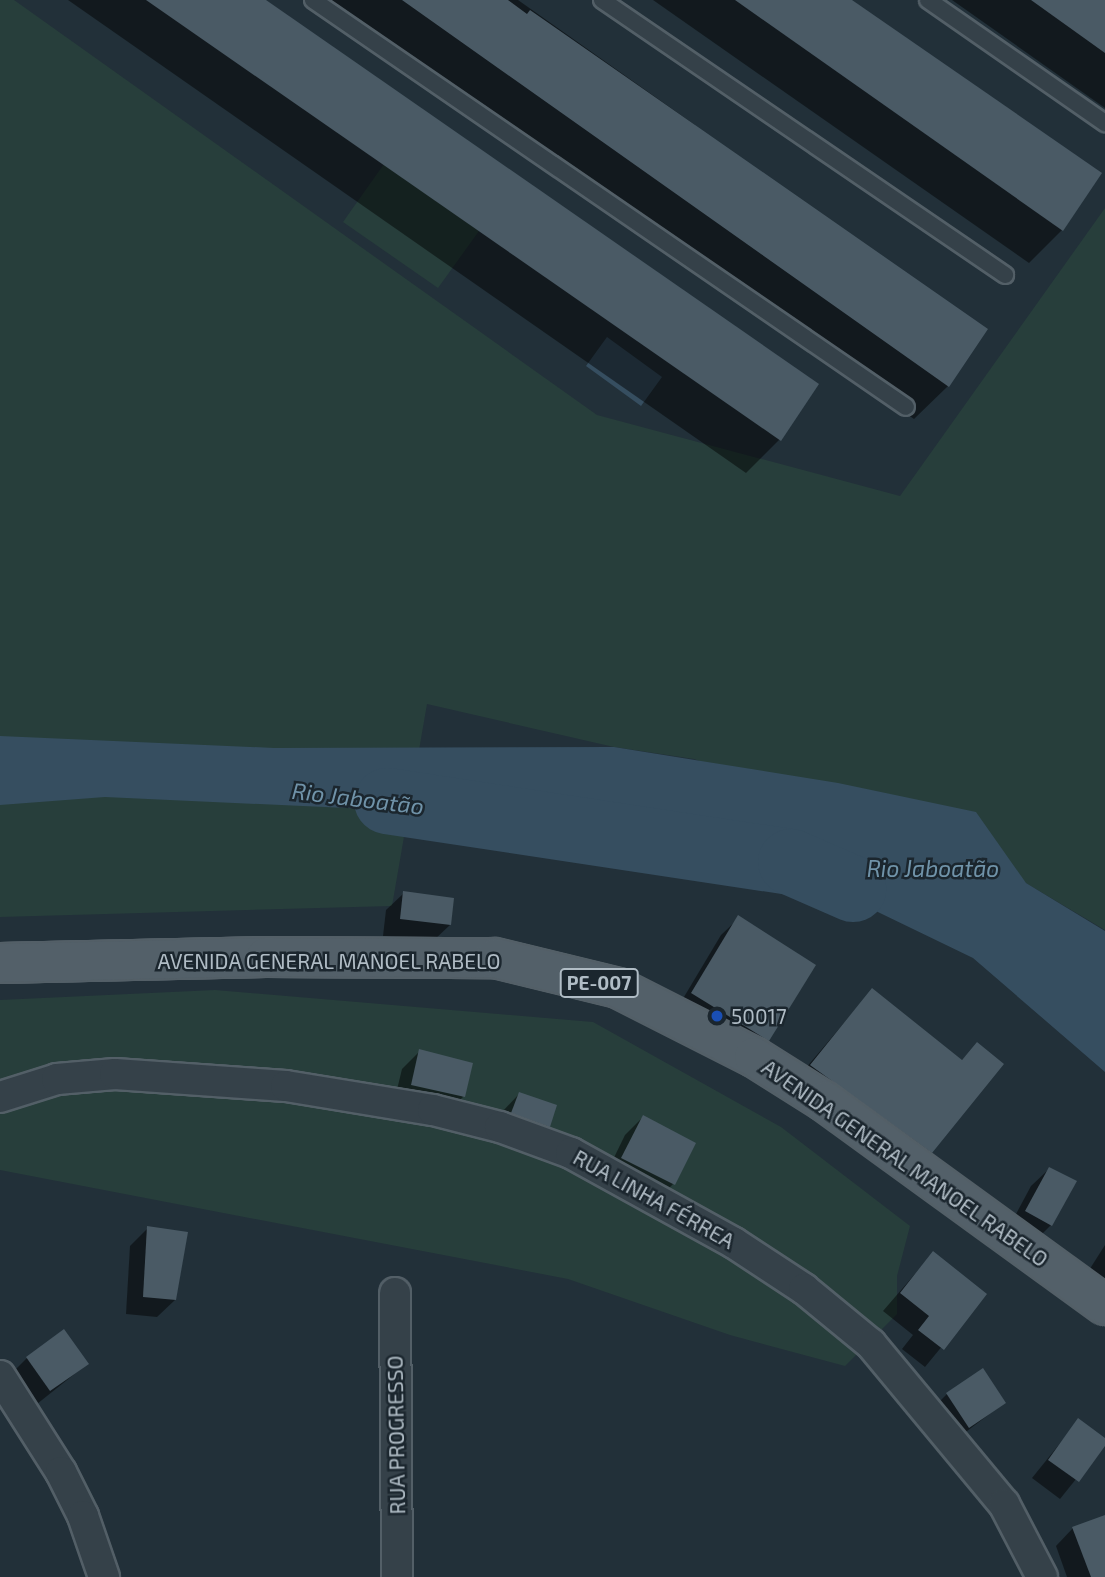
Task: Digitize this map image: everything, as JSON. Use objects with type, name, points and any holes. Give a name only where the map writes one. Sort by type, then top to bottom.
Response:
[{"type":"main road","name":"AVENIDA GENERAL MANOEL RABELO","points":[[0,963],[266,957],[495,958],[618,988],[754,1057],[824,1101],[1105,1305]]},
{"type":"street","name":"RUA LINHA FÉRREA","points":[[0,1097],[57,1080],[115,1074],[286,1086],[433,1110],[500,1127],[571,1153],[734,1243],[804,1289],[871,1344],[1004,1504],[1042,1577]]},
{"type":"street","name":"RUA PROGRESSO","points":[[395,1293],[397,1577]]},
{"type":"street","points":[[0,1376],[61,1472],[83,1516],[104,1577]]},
{"type":"lane","points":[[313,0],[906,407]]},
{"type":"lane","points":[[602,0],[1005,275]]},
{"type":"lane","points":[[928,0],[1105,123]]},
{"type":"green space","points":[[0,0],[14,0],[597,415],[900,496],[1105,208],[1105,930],[1009,873],[694,759],[614,747],[427,704],[392,906],[0,917]]},
{"type":"green space","points":[[384,164],[479,231],[438,288],[343,222]]},
{"type":"green space","points":[[215,990],[593,1022],[781,1127],[910,1226],[897,1276],[897,1314],[845,1366],[730,1335],[568,1279],[0,1170],[0,1000]]},
{"type":"water","points":[[607,337],[662,377],[641,406],[586,366]]},
{"type":"water","name":"Rio Jaboatão","points":[[0,736],[274,748],[614,747],[838,783],[976,812],[1026,883],[1105,931],[1105,1072],[973,958],[696,824],[105,797],[0,805]]},
{"type":"building","points":[[146,0],[266,0],[819,384],[781,441]]},
{"type":"building","points":[[402,0],[508,0],[527,14],[530,10],[988,329],[949,387]]},
{"type":"building","points":[[735,0],[852,0],[1102,173],[1063,231]]},
{"type":"building","points":[[1031,0],[1105,0],[1105,53]]},
{"type":"building","points":[[403,891],[454,898],[451,925],[400,919]]},
{"type":"building","points":[[738,915],[816,965],[769,1041],[691,993]]},
{"type":"building","points":[[872,988],[962,1060],[977,1042],[1004,1064],[932,1153],[810,1065]]},
{"type":"building","points":[[419,1049],[473,1063],[465,1097],[411,1085]]},
{"type":"building","points":[[519,1092],[557,1105],[550,1127],[511,1113]]},
{"type":"building","points":[[643,1115],[696,1143],[675,1185],[621,1158]]},
{"type":"building","points":[[1049,1167],[1077,1181],[1052,1226],[1025,1211]]},
{"type":"building","points":[[147,1226],[188,1232],[176,1300],[143,1297]]},
{"type":"building","points":[[933,1251],[987,1294],[944,1350],[918,1330],[929,1316],[900,1293]]},
{"type":"building","points":[[64,1329],[89,1364],[50,1391],[26,1357]]},
{"type":"building","points":[[983,1368],[1006,1403],[969,1428],[946,1393]]},
{"type":"building","points":[[1078,1418],[1105,1438],[1105,1446],[1079,1482],[1048,1460]]},
{"type":"building","points":[[1105,1515],[1105,1577],[1091,1577],[1072,1527]]},
{"type":"waterway","name":"Rio Jaboatão","points":[[387,801],[791,862],[853,889]]},
{"type":"place","name":"50017","points":[[717,1016]]}]
